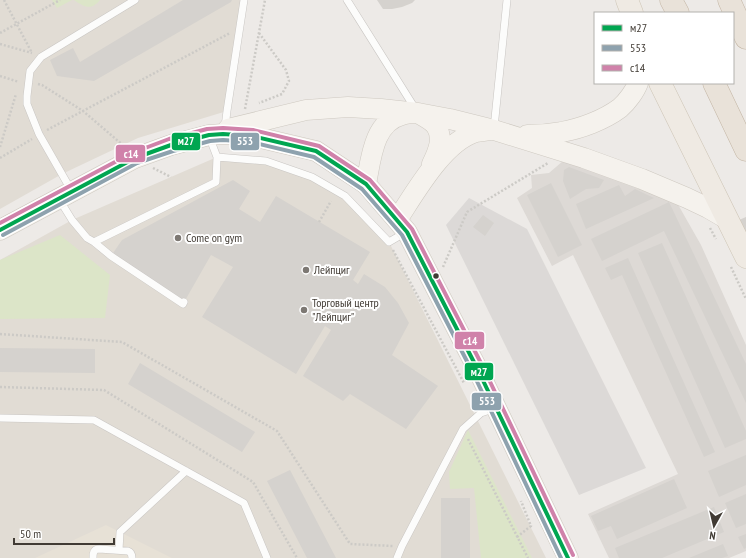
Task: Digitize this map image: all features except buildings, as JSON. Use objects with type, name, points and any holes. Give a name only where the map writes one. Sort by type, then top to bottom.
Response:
[{"type":"highway","points":[[729,0],[746,38]]},
{"type":"highway","points":[[714,84],[746,150]]},
{"type":"main road","points":[[627,0],[632,12]]},
{"type":"main road","points":[[660,84],[718,223],[738,260]]},
{"type":"street","points":[[426,176],[440,159],[459,141],[476,132],[494,130],[527,135],[561,132],[585,126],[604,118],[621,107],[635,90],[638,84]]},
{"type":"street","points":[[0,230],[135,158],[214,128],[254,123],[306,110],[348,107],[418,113],[450,119],[494,130],[584,158],[642,179],[708,208],[718,223]]},
{"type":"street","points":[[366,184],[373,148],[380,132],[388,121],[401,115],[418,113],[435,125],[441,138],[436,156],[402,226]]},
{"type":"street","points":[[214,128],[223,134],[252,136],[316,151],[366,184],[402,226],[478,370],[568,558]]},
{"type":"lane","points":[[134,0],[41,57],[30,71],[27,104],[65,195],[72,220],[87,238],[111,256],[183,304],[184,302]]},
{"type":"lane","points":[[94,242],[216,182],[217,157],[214,128],[240,27],[244,0]]},
{"type":"lane","points":[[347,0],[418,113]]},
{"type":"lane","points":[[494,130],[507,0]]},
{"type":"lane","points":[[217,157],[266,161],[312,177],[345,196],[389,242],[402,226]]},
{"type":"lane","points":[[396,558],[463,429],[481,413],[496,408]]},
{"type":"lane","points":[[0,418],[94,420],[244,503],[267,558]]},
{"type":"lane","points":[[119,550],[120,532],[186,471]]},
{"type":"lane","points":[[93,558],[93,553],[96,549],[128,551],[132,555],[132,558]]},
{"type":"path","points":[[4,0],[37,62]]},
{"type":"path","points":[[0,33],[60,0]]},
{"type":"path","points":[[245,109],[265,0]]},
{"type":"path","points":[[0,158],[39,134],[240,27]]},
{"type":"path","points":[[257,104],[282,94],[289,81],[286,70],[259,32]]},
{"type":"path","points":[[0,44],[33,53]]},
{"type":"path","points":[[0,76],[20,82],[42,85],[83,111],[123,145],[135,158],[171,177]]},
{"type":"path","points":[[0,147],[18,89]]},
{"type":"path","points":[[214,128],[244,112],[245,109],[251,106]]},
{"type":"path","points":[[443,268],[467,212],[551,161]]},
{"type":"path","points":[[319,222],[331,201]]},
{"type":"path","points":[[718,223],[719,245]]},
{"type":"path","points":[[389,242],[468,389]]},
{"type":"path","points":[[738,260],[746,299]]},
{"type":"path","points":[[0,334],[122,342],[277,431],[350,544],[402,546]]},
{"type":"path","points":[[0,387],[104,390],[253,482],[297,558]]},
{"type":"path","points":[[463,429],[528,558]]},
{"type":"path","points":[[517,537],[531,526],[519,496]]},
{"type":"shaded area","points":[[0,0],[244,0],[227,111],[138,138],[62,174],[0,209]]},
{"type":"shaded area","points":[[217,157],[266,161],[312,177],[345,196],[389,242],[546,558],[0,558],[0,260],[72,220]]},
{"type":"shaded area","points":[[563,161],[676,201],[701,245],[746,345],[746,551],[729,558],[609,558],[588,514],[678,474],[573,255],[552,266],[517,198],[532,188],[531,175],[549,173]]},
{"type":"shaded area","points":[[469,198],[527,229],[646,468],[579,495],[446,225]]},
{"type":"shaded area","points":[[106,525],[172,558],[35,558]]},
{"type":"green space","points":[[52,0],[72,0],[57,8]]},
{"type":"green space","points":[[74,0],[100,0],[94,6],[87,7]]},
{"type":"green space","points":[[60,235],[110,275],[105,318],[0,319],[0,260]]},
{"type":"green space","points":[[468,430],[532,558],[481,558],[474,488],[450,489],[449,472]]},
{"type":"transit line","name":"с14","points":[[0,223],[132,153],[169,139],[207,129],[223,128],[253,130],[319,146],[370,180],[412,229],[483,367],[573,555]]},
{"type":"transit line","name":"м27","points":[[0,230],[135,158],[171,145],[209,135],[223,134],[252,136],[316,151],[366,184],[407,232],[478,370],[568,558]]},
{"type":"transit line","name":"553","points":[[3,235],[137,163],[210,141],[223,140],[251,142],[314,157],[362,189],[402,235],[473,373],[561,558]]},
{"type":"place","name":"Come on gym","points":[[178,238]]},
{"type":"place","name":"Лейпциг","points":[[306,270]]},
{"type":"place","name":"Торговый центр \"Лейпциг\"","points":[[304,310]]}]
